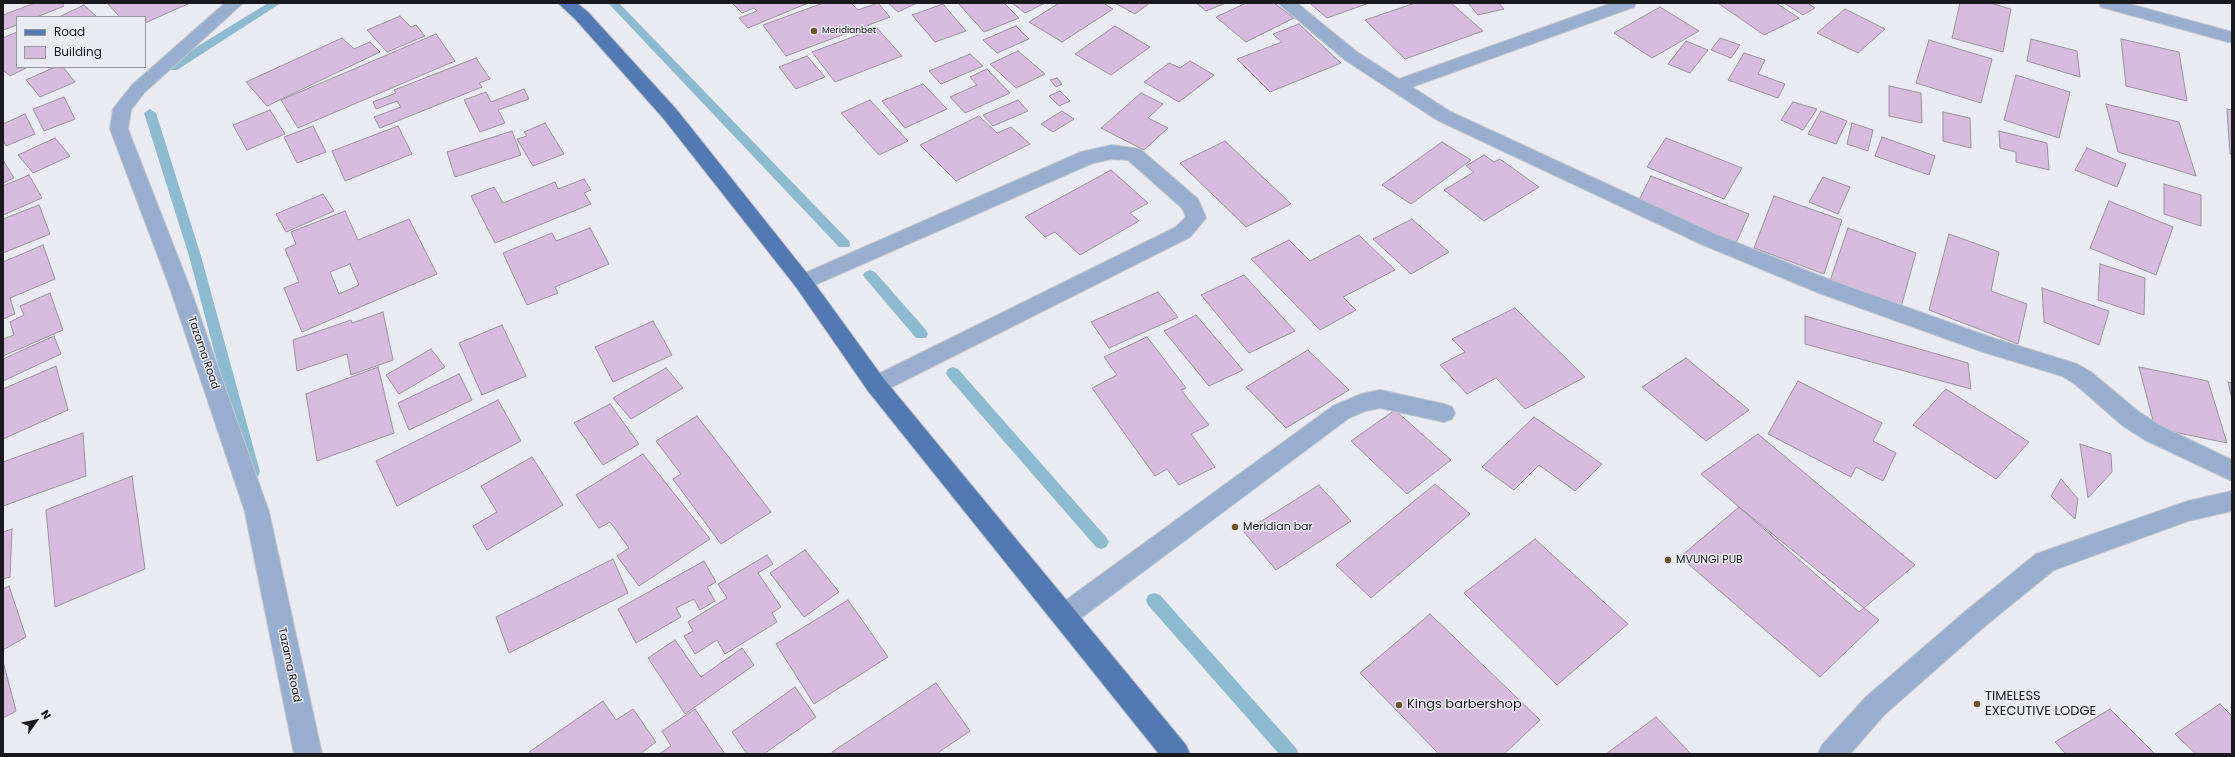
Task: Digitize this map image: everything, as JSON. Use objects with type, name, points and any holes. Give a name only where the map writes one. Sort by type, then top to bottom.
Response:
[{"type":"main road","points":[[566,3],[582,16],[670,114],[803,282],[876,385],[1176,754]]},
{"type":"street","name":"Tazama Road","points":[[235,3],[138,89],[122,109],[119,129],[180,288],[257,512],[308,754]]},
{"type":"street","points":[[1286,3],[1351,56],[1444,116],[1708,239],[1826,287],[1988,345],[2069,370],[2083,378],[2131,419],[2153,433],[2232,471]]},
{"type":"street","points":[[1397,86],[1628,3]]},
{"type":"street","points":[[2107,3],[2232,38]]},
{"type":"street","points":[[803,282],[1088,157],[1112,152],[1133,154],[1191,204],[1196,218],[1183,232],[876,385]]},
{"type":"street","points":[[1064,616],[1341,412],[1360,403],[1380,399],[1444,413]]},
{"type":"street","points":[[1832,754],[1875,706],[1976,618],[2045,562],[2188,511],[2232,501]]},
{"type":"building","points":[[35,3],[62,3],[64,6],[39,16],[16,16],[16,25],[3,30],[3,15]]},
{"type":"building","points":[[107,3],[190,3],[146,23],[146,16],[119,16]]},
{"type":"building","points":[[732,3],[808,3],[748,28],[739,18],[757,11],[754,8],[742,13]]},
{"type":"building","points":[[823,3],[851,3],[858,10],[878,3],[890,17],[786,56],[763,25]]},
{"type":"building","points":[[888,3],[917,3],[898,12]]},
{"type":"building","points":[[958,3],[1004,3],[1019,18],[984,32]]},
{"type":"building","points":[[1012,3],[1045,3],[1025,13]]},
{"type":"building","points":[[1059,3],[1103,3],[1113,9],[1062,42],[1029,22]]},
{"type":"building","points":[[1115,3],[1150,3],[1135,14]]},
{"type":"building","points":[[1196,3],[1226,3],[1206,11]]},
{"type":"building","points":[[1246,3],[1274,3],[1294,18],[1246,42],[1216,17]]},
{"type":"building","points":[[1310,3],[1369,3],[1327,18]]},
{"type":"building","points":[[1415,3],[1451,3],[1483,31],[1405,59],[1365,20]]},
{"type":"building","points":[[1468,3],[1499,3],[1504,9],[1478,15]]},
{"type":"building","points":[[1718,3],[1776,3],[1799,18],[1764,35]]},
{"type":"building","points":[[1784,3],[1807,3],[1815,8],[1803,15]]},
{"type":"building","points":[[1960,3],[1990,3],[2011,9],[2003,52],[1952,38]]},
{"type":"building","points":[[943,4],[966,31],[935,42],[912,15]]},
{"type":"building","points":[[84,5],[96,16],[61,16]]},
{"type":"building","points":[[1660,7],[1699,31],[1652,58],[1614,33]]},
{"type":"building","points":[[1845,9],[1885,29],[1858,53],[1817,33]]},
{"type":"building","points":[[400,16],[411,27],[416,25],[425,36],[387,52],[367,30]]},
{"type":"building","points":[[1299,24],[1341,63],[1270,92],[1237,59],[1282,42],[1273,34]]},
{"type":"building","points":[[1016,26],[1029,39],[997,53],[983,40]]},
{"type":"building","points":[[1115,26],[1150,47],[1111,75],[1075,54]]},
{"type":"building","points":[[877,28],[902,56],[835,82],[812,52]]},
{"type":"building","points":[[16,32],[16,68],[26,68],[10,76],[3,70],[3,38]]},
{"type":"building","points":[[436,34],[455,61],[298,128],[281,100]]},
{"type":"building","points":[[342,38],[354,49],[370,42],[380,52],[267,106],[246,82]]},
{"type":"building","points":[[1720,38],[1740,45],[1731,58],[1711,50]]},
{"type":"building","points":[[2031,39],[2077,51],[2080,77],[2027,61]]},
{"type":"building","points":[[2121,39],[2179,52],[2187,101],[2126,86]]},
{"type":"building","points":[[1929,40],[1992,59],[1981,103],[1916,83]]},
{"type":"building","points":[[1686,41],[1708,50],[1690,73],[1668,64]]},
{"type":"building","points":[[1018,51],[1045,74],[1016,88],[990,64]]},
{"type":"building","points":[[1744,53],[1765,60],[1758,74],[1785,84],[1778,98],[1728,80]]},
{"type":"building","points":[[970,54],[983,66],[941,84],[929,71]]},
{"type":"building","points":[[807,56],[825,77],[796,89],[779,67]]},
{"type":"building","points":[[476,58],[490,79],[479,83],[482,87],[380,128],[374,117],[401,107],[397,101],[376,109],[373,102],[396,93],[394,90]]},
{"type":"building","points":[[1190,61],[1214,75],[1179,102],[1144,82],[1169,63],[1180,68]]},
{"type":"building","points":[[53,68],[64,68],[75,82],[40,97],[26,80]]},
{"type":"building","points":[[987,69],[1010,93],[965,113],[950,97],[977,85],[970,77]]},
{"type":"building","points":[[2016,75],[2070,92],[2059,138],[2004,120]]},
{"type":"building","points":[[1057,78],[1062,84],[1056,87],[1050,80]]},
{"type":"building","points":[[923,84],[947,109],[905,128],[882,101]]},
{"type":"building","points":[[1889,86],[1921,93],[1922,123],[1889,116]]},
{"type":"building","points":[[524,89],[529,99],[498,110],[505,123],[480,132],[464,100],[486,92],[491,102]]},
{"type":"building","points":[[1060,91],[1070,101],[1059,106],[1049,96]]},
{"type":"building","points":[[1141,93],[1163,104],[1148,118],[1168,128],[1144,150],[1101,128]]},
{"type":"building","points":[[64,97],[75,119],[44,131],[33,109]]},
{"type":"building","points":[[870,100],[908,141],[879,155],[841,113]]},
{"type":"building","points":[[1018,100],[1028,111],[993,126],[983,115]]},
{"type":"building","points":[[1793,102],[1817,109],[1803,130],[1781,120]]},
{"type":"building","points":[[2106,104],[2179,122],[2196,176],[2118,152]]},
{"type":"building","points":[[2227,109],[2232,110],[2232,154],[2230,154]]},
{"type":"building","points":[[270,110],[285,134],[247,150],[233,125]]},
{"type":"building","points":[[1062,111],[1074,119],[1053,132],[1041,124]]},
{"type":"building","points":[[1821,111],[1847,121],[1836,144],[1808,134]]},
{"type":"building","points":[[1943,112],[1970,118],[1971,148],[1943,141]]},
{"type":"building","points":[[25,114],[35,134],[6,146],[3,140],[3,124]]},
{"type":"building","points":[[979,116],[997,133],[1011,127],[1030,144],[956,181],[920,145]]},
{"type":"building","points":[[545,123],[564,154],[533,166],[517,139],[527,136],[524,132]]},
{"type":"building","points":[[1852,123],[1873,130],[1868,151],[1847,144]]},
{"type":"building","points":[[313,126],[326,152],[297,163],[284,137]]},
{"type":"building","points":[[398,126],[412,154],[345,181],[332,151]]},
{"type":"building","points":[[512,131],[521,155],[455,177],[447,152]]},
{"type":"building","points":[[1999,131],[2047,143],[2049,170],[2016,162],[2016,152],[2000,148]]},
{"type":"building","points":[[1882,137],[1935,156],[1929,175],[1875,156]]},
{"type":"building","points":[[55,138],[70,156],[33,173],[18,155]]},
{"type":"building","points":[[1666,138],[1742,168],[1724,199],[1647,167]]},
{"type":"building","points":[[1225,141],[1291,204],[1246,227],[1180,163]]},
{"type":"building","points":[[1442,142],[1471,160],[1411,204],[1382,185]]},
{"type":"building","points":[[2087,148],[2126,164],[2117,187],[2075,170]]},
{"type":"building","points":[[1484,155],[1494,162],[1500,159],[1539,187],[1484,221],[1444,190],[1474,172],[1466,166]]},
{"type":"building","points":[[3,160],[14,178],[3,183]]},
{"type":"building","points":[[1111,170],[1148,203],[1130,213],[1139,221],[1080,255],[1055,232],[1045,237],[1025,217]]},
{"type":"building","points":[[29,175],[42,198],[3,215],[3,186]]},
{"type":"building","points":[[1651,176],[1749,214],[1736,243],[1637,204]]},
{"type":"building","points":[[1823,177],[1850,187],[1838,214],[1809,202]]},
{"type":"building","points":[[584,179],[591,190],[584,193],[591,204],[495,243],[471,196],[494,187],[503,203],[555,182],[558,189]]},
{"type":"building","points":[[2164,184],[2201,195],[2201,226],[2164,214]]},
{"type":"building","points":[[323,194],[334,211],[286,232],[276,214]]},
{"type":"building","points":[[1774,196],[1842,220],[1824,274],[1754,248]]},
{"type":"building","points":[[2109,201],[2173,227],[2156,275],[2090,248]]},
{"type":"building","points":[[39,205],[50,234],[3,253],[3,219]]},
{"type":"building","points":[[345,211],[358,240],[409,219],[437,274],[302,332],[284,288],[299,282],[285,249],[296,244],[291,232]],"holes":[[[350,264],[359,285],[339,294],[330,272]]]},
{"type":"building","points":[[1412,219],[1449,252],[1411,274],[1373,239]]},
{"type":"building","points":[[590,228],[609,264],[555,287],[558,293],[527,305],[503,253],[552,233],[556,241]]},
{"type":"building","points":[[1848,228],[1916,253],[1901,307],[1830,281]]},
{"type":"building","points":[[1949,234],[1999,252],[1991,291],[2027,304],[2018,344],[1929,310]]},
{"type":"building","points":[[1359,235],[1395,270],[1343,297],[1356,310],[1320,330],[1251,259],[1289,240],[1310,261]]},
{"type":"building","points":[[43,245],[55,279],[10,298],[15,314],[3,319],[3,262]]},
{"type":"building","points":[[2100,264],[2145,278],[2144,315],[2098,300]]},
{"type":"building","points":[[1244,275],[1295,331],[1249,353],[1201,295]]},
{"type":"building","points":[[2042,288],[2109,311],[2099,345],[2044,322]]},
{"type":"building","points":[[1158,292],[1178,317],[1109,348],[1091,322]]},
{"type":"building","points":[[50,293],[63,330],[3,356],[3,339],[14,335],[10,322],[24,315],[20,306]]},
{"type":"building","points":[[1515,308],[1585,377],[1525,409],[1496,378],[1467,394],[1440,365],[1465,352],[1452,339]]},
{"type":"building","points":[[383,312],[393,360],[351,375],[347,354],[297,371],[293,340],[351,320],[352,323]]},
{"type":"building","points":[[1196,315],[1243,370],[1209,386],[1164,331]]},
{"type":"building","points":[[1805,316],[1968,363],[1971,389],[1805,344]]},
{"type":"building","points":[[653,321],[672,355],[613,382],[595,347]]},
{"type":"building","points":[[502,325],[526,376],[482,395],[459,343]]},
{"type":"building","points":[[54,336],[61,354],[3,381],[3,359]]},
{"type":"building","points":[[1147,337],[1186,388],[1181,390],[1209,425],[1191,434],[1215,467],[1179,485],[1167,469],[1155,476],[1092,388],[1117,375],[1104,357]]},
{"type":"building","points":[[431,349],[445,367],[399,394],[386,375]]},
{"type":"building","points":[[1308,350],[1349,390],[1286,428],[1246,387]]},
{"type":"building","points":[[1686,358],[1749,410],[1706,441],[1642,387]]},
{"type":"building","points":[[56,366],[68,410],[3,439],[3,389]]},
{"type":"building","points":[[378,367],[394,433],[317,461],[306,394]]},
{"type":"building","points":[[2139,367],[2208,381],[2227,443],[2155,428]]},
{"type":"building","points":[[666,368],[683,388],[631,419],[613,398]]},
{"type":"building","points":[[459,374],[472,400],[409,430],[398,403]]},
{"type":"building","points":[[1798,381],[1882,423],[1873,441],[1896,453],[1883,481],[1856,467],[1851,477],[1768,434]]},
{"type":"building","points":[[2228,382],[2232,383],[2232,399]]},
{"type":"building","points":[[1946,389],[2029,442],[1996,479],[1913,425]]},
{"type":"building","points":[[498,400],[521,441],[397,506],[376,461]]},
{"type":"building","points":[[610,404],[639,444],[603,465],[574,423]]},
{"type":"building","points":[[1395,410],[1451,460],[1407,494],[1351,441]]},
{"type":"building","points":[[697,416],[771,512],[721,544],[673,479],[681,474],[656,441]]},
{"type":"building","points":[[1534,417],[1602,464],[1575,491],[1539,465],[1514,490],[1482,467]]},
{"type":"building","points":[[83,433],[86,476],[3,506],[3,462]]},
{"type":"building","points":[[1758,434],[1915,565],[1859,612],[1701,474]]},
{"type":"building","points":[[2080,444],[2111,454],[2112,472],[2088,498]]},
{"type":"building","points":[[643,454],[710,539],[639,586],[617,556],[629,548],[610,522],[599,528],[576,495]]},
{"type":"building","points":[[532,457],[563,505],[487,550],[473,526],[497,512],[481,486]]},
{"type":"building","points":[[132,476],[145,569],[55,607],[46,510]]},
{"type":"building","points":[[2061,479],[2078,499],[2075,519],[2051,496]]},
{"type":"building","points":[[1435,484],[1470,514],[1371,598],[1336,565]]},
{"type":"building","points":[[1319,485],[1351,521],[1276,570],[1244,532]]},
{"type":"building","points":[[1739,507],[1879,620],[1820,677],[1680,557]]},
{"type":"building","points":[[12,529],[10,577],[3,579],[3,532]]},
{"type":"building","points":[[1535,539],[1628,624],[1557,685],[1464,593]]},
{"type":"building","points":[[805,550],[839,592],[804,617],[770,573]]},
{"type":"building","points":[[767,555],[773,564],[758,573],[781,607],[772,613],[777,622],[725,654],[717,640],[695,654],[684,636],[693,631],[688,622],[727,598],[718,584]]},
{"type":"building","points":[[613,559],[628,593],[509,653],[496,617]]},
{"type":"building","points":[[704,561],[716,582],[707,587],[715,601],[700,610],[694,599],[676,608],[681,617],[636,643],[618,609]]},
{"type":"building","points":[[9,586],[26,637],[3,650],[3,589]]},
{"type":"building","points":[[848,600],[888,657],[814,704],[776,644]]},
{"type":"building","points":[[1430,614],[1540,720],[1504,754],[1439,754],[1360,673]]},
{"type":"building","points":[[675,640],[701,677],[742,648],[754,665],[685,714],[648,658]]},
{"type":"building","points":[[3,661],[16,711],[3,718]]},
{"type":"building","points":[[936,683],[970,731],[936,754],[833,754],[832,752]]},
{"type":"building","points":[[795,687],[816,717],[764,754],[747,754],[732,732]]},
{"type":"building","points":[[603,701],[616,720],[633,709],[656,742],[640,754],[531,754],[529,752]]},
{"type":"building","points":[[2220,704],[2232,716],[2232,754],[2196,754],[2175,734]]},
{"type":"building","points":[[695,709],[725,754],[659,754],[671,746],[662,731]]},
{"type":"building","points":[[2110,709],[2155,754],[2066,754],[2055,742]]},
{"type":"building","points":[[1656,717],[1691,754],[1606,754]]},
{"type":"waterway","points":[[173,67],[276,3]]},
{"type":"waterway","points":[[613,3],[844,244]]},
{"type":"waterway","points":[[150,113],[195,256],[253,472]]},
{"type":"waterway","points":[[870,275],[921,334]]},
{"type":"waterway","points":[[953,373],[1101,542]]},
{"type":"waterway","points":[[1154,600],[1290,754]]},
{"type":"place","name":"Meridianbet","points":[[814,31]]},
{"type":"place","name":"Meridian bar","points":[[1235,527]]},
{"type":"place","name":"MVUNGI PUB","points":[[1668,560]]},
{"type":"place","name":"TIMELESS EXECUTIVE LODGE","points":[[1977,704]]},
{"type":"place","name":"Kings barbershop","points":[[1399,705]]}]
